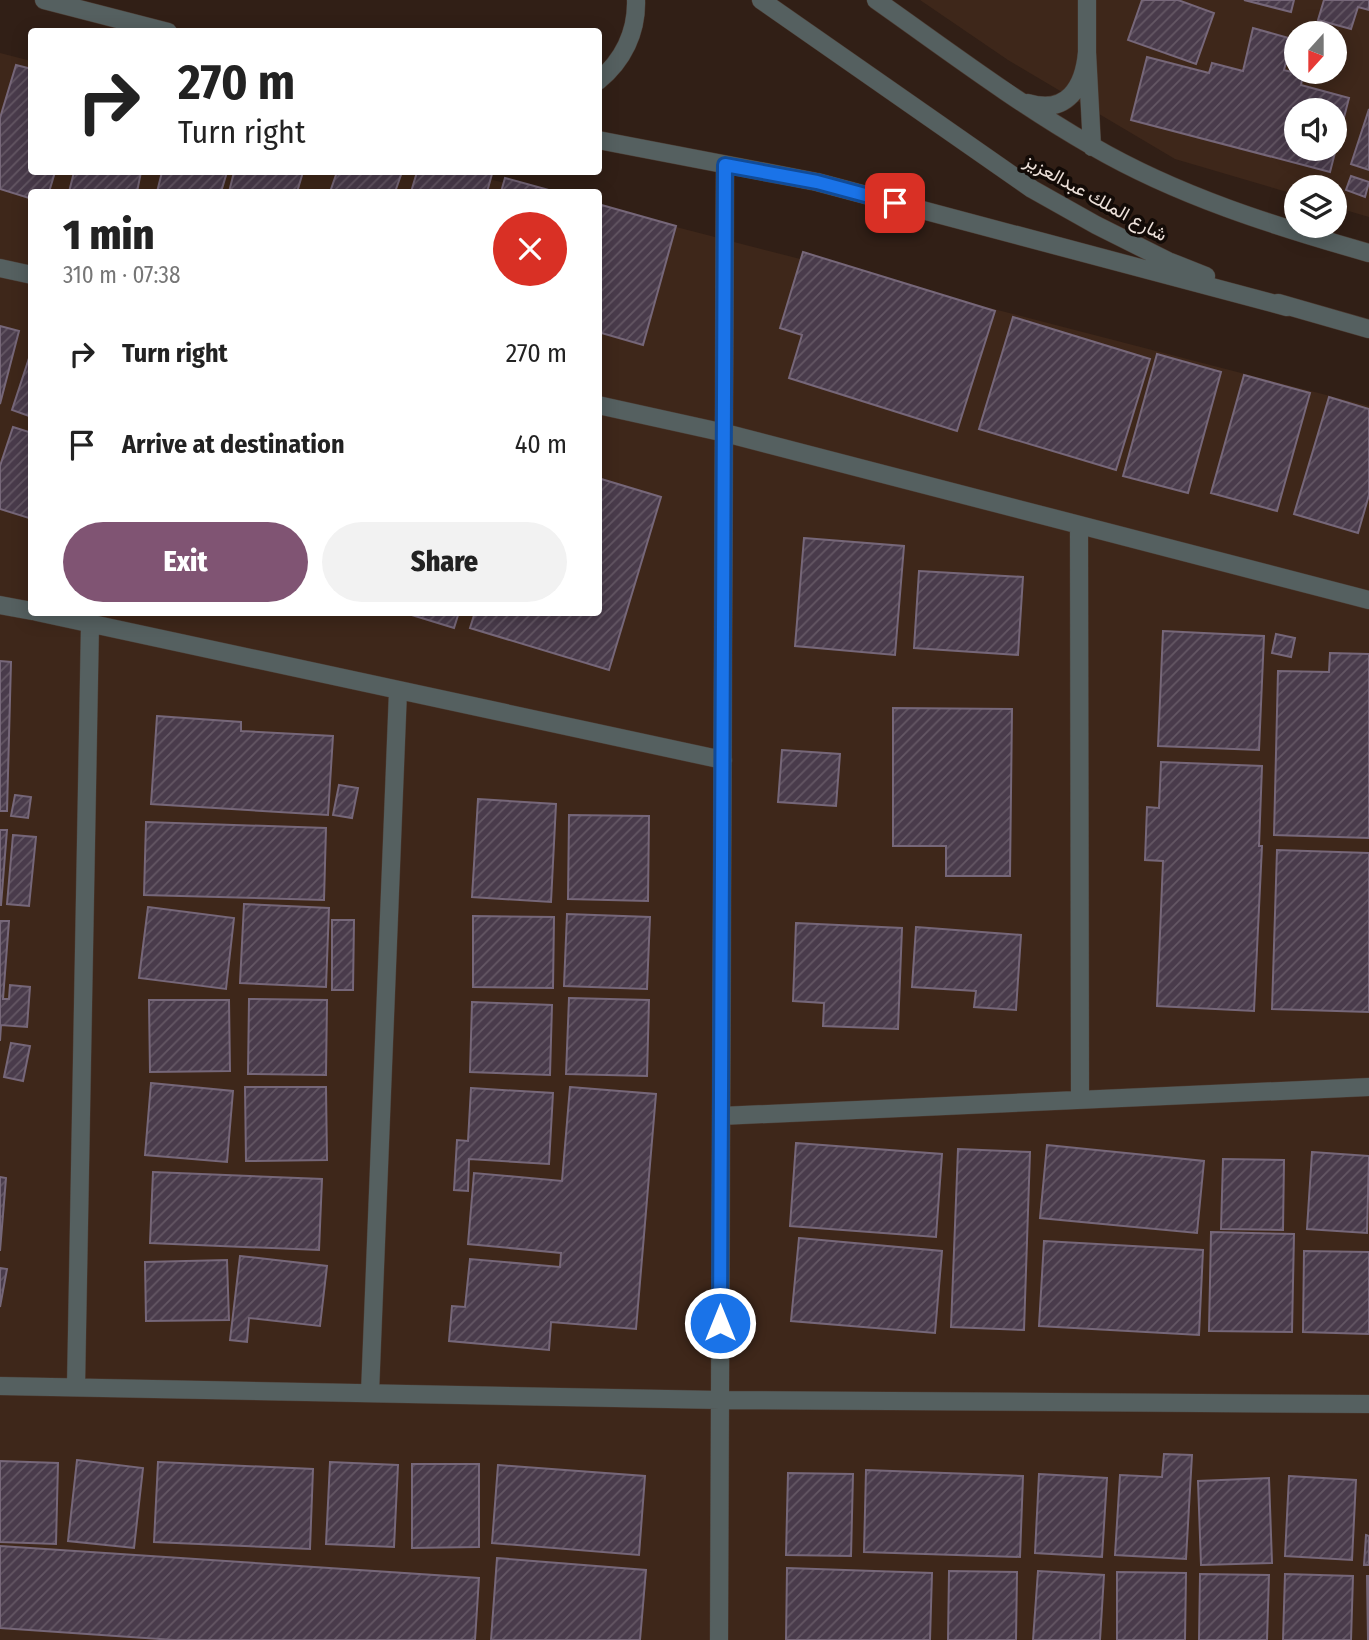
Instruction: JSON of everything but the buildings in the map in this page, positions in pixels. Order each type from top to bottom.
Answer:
[{"type":"street","points":[[44,0],[153,28]]},
{"type":"street","points":[[602,78],[629,41],[635,23],[636,0]]},
{"type":"street","name":"شارع الملك عبدالعزيز","points":[[761,0],[1032,189],[1096,225],[1168,261],[1287,307],[1369,329]]},
{"type":"street","points":[[876,0],[1014,98],[1135,169],[1202,199],[1278,227],[1369,253]]},
{"type":"street","points":[[1087,0],[1092,146]]},
{"type":"street","points":[[1014,98],[1045,107],[1067,100],[1082,79],[1087,52]]},
{"type":"street","points":[[602,142],[817,182],[1287,307]]},
{"type":"street","points":[[719,1640],[725,165]]},
{"type":"street","points":[[0,268],[28,274]]},
{"type":"street","points":[[602,406],[725,433],[1369,600]]},
{"type":"street","points":[[1079,525],[1080,1100]]},
{"type":"street","points":[[0,604],[28,610]]},
{"type":"street","points":[[55,616],[723,760]]},
{"type":"street","points":[[76,1387],[90,624]]},
{"type":"street","points":[[370,1393],[398,691]]},
{"type":"street","points":[[721,1116],[1369,1087]]},
{"type":"street","points":[[0,1385],[720,1400],[1369,1404]]},
{"type":"shaded area","points":[[920,0],[1369,0],[1369,217],[1347,211],[1347,175],[1284,175],[1284,191],[1175,159],[1008,60]]},
{"type":"shaded area","points":[[0,53],[28,60],[28,175],[472,175],[529,189],[28,189],[28,616],[602,616],[602,208],[1369,406],[1369,1640],[0,1640]]},
{"type":"route","points":[[720,1323],[725,165],[817,182],[895,203]]}]
